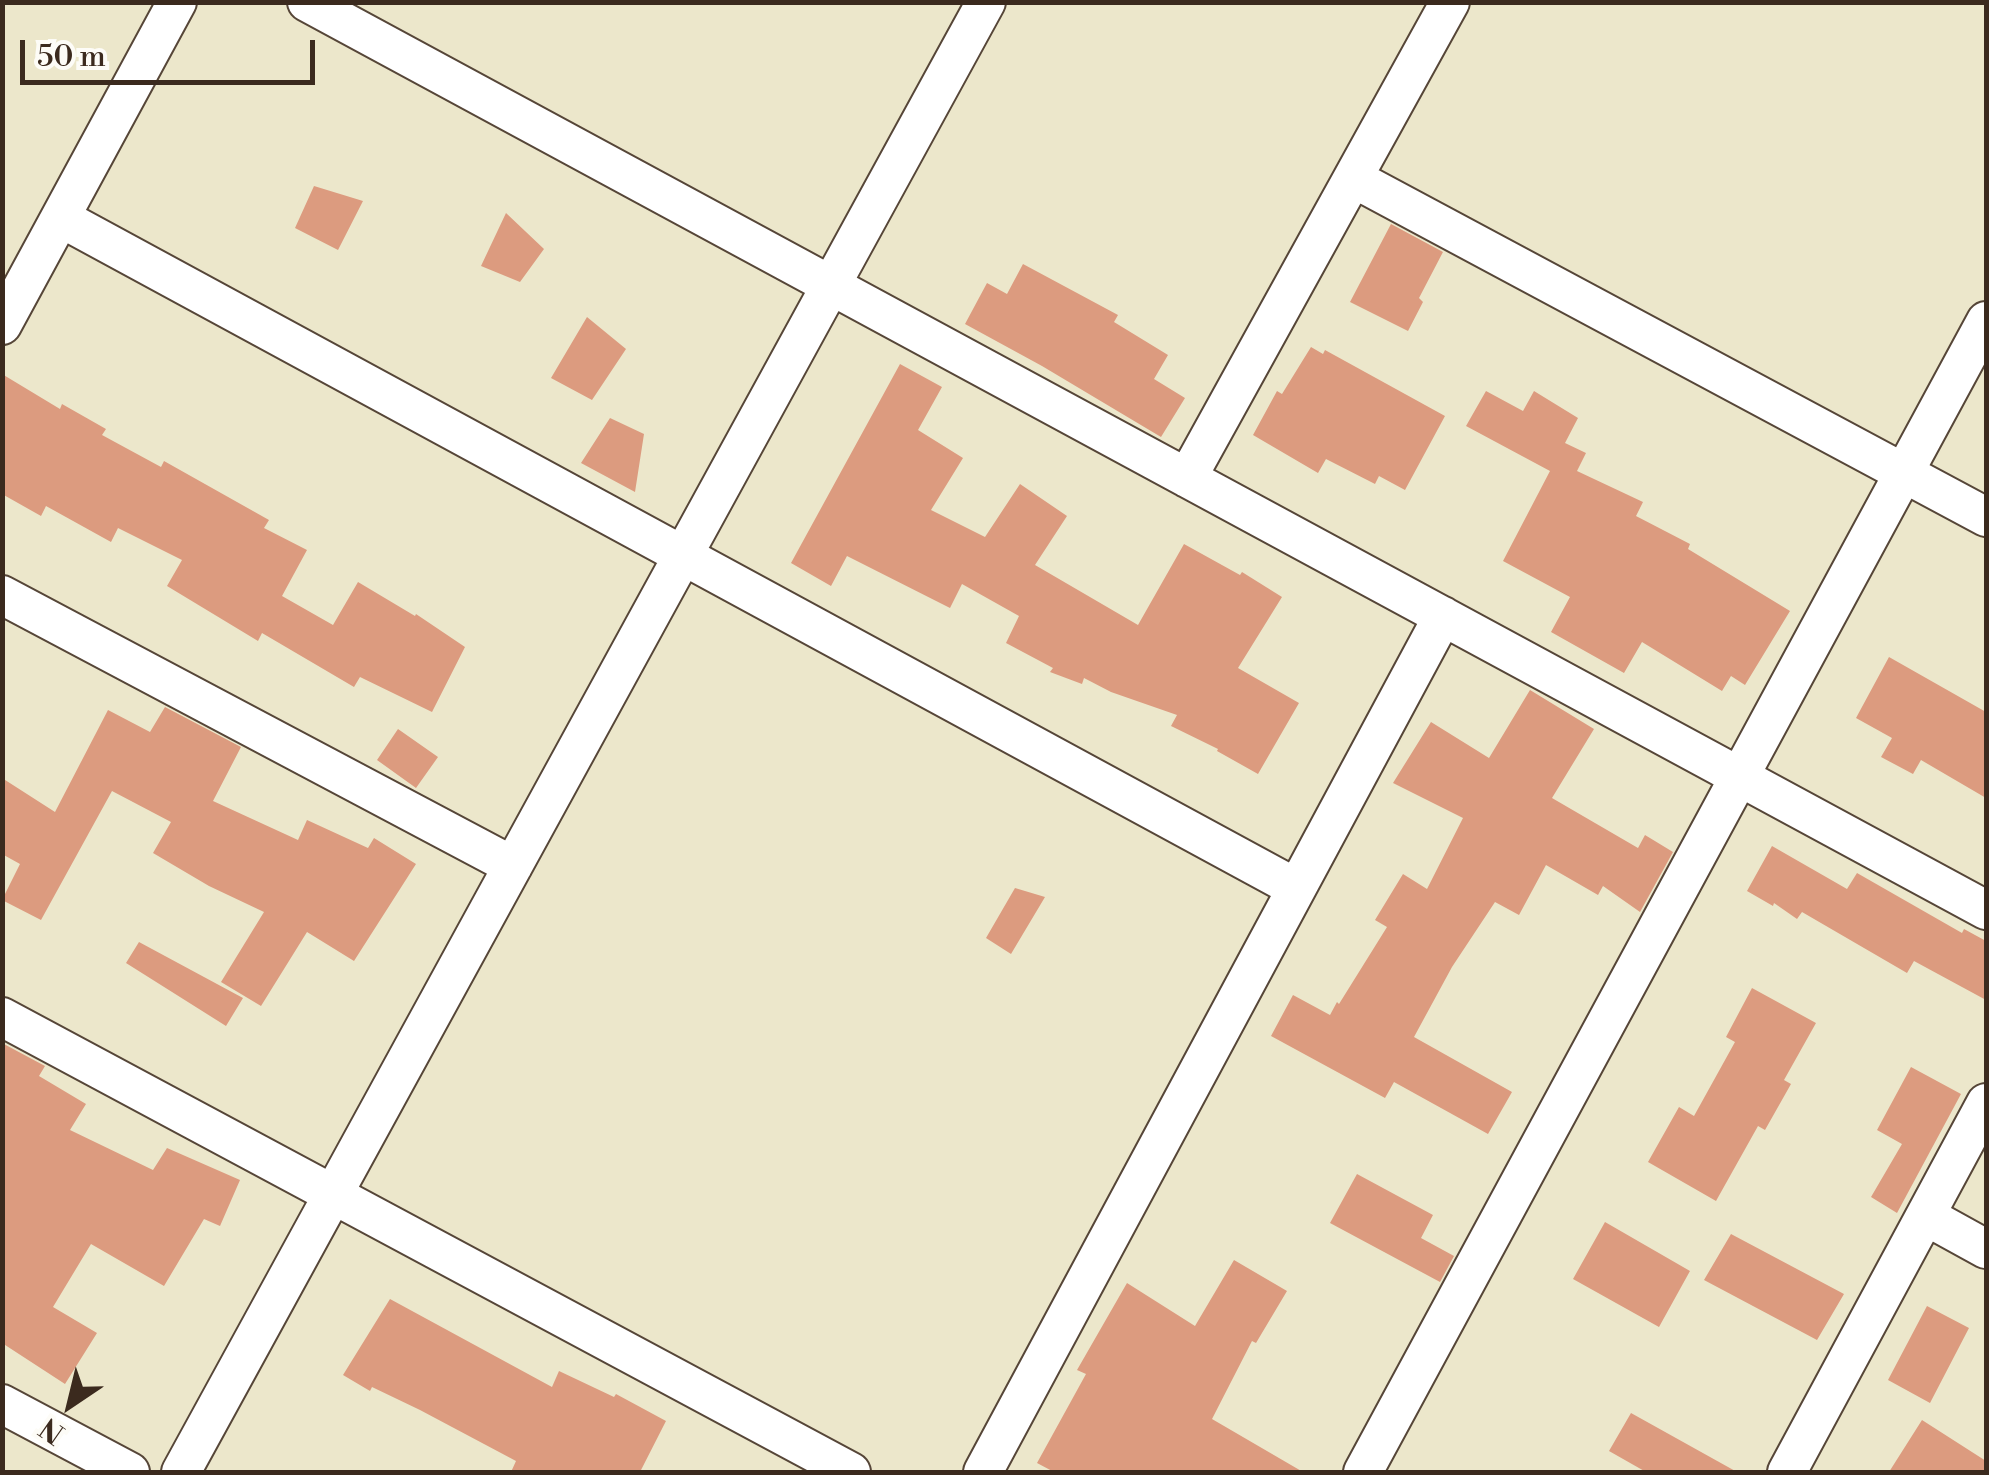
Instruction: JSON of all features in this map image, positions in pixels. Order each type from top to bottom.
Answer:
[{"type":"street","points":[[2,325],[177,2]]},
{"type":"street","points":[[307,2],[1986,910]]},
{"type":"street","points":[[181,1472],[986,2]]},
{"type":"street","points":[[1187,478],[1450,2]]},
{"type":"street","points":[[1353,178],[1986,516]]},
{"type":"street","points":[[61,218],[1296,888]]},
{"type":"street","points":[[1363,1472],[1986,322]]},
{"type":"street","points":[[2,595],[513,866]]},
{"type":"street","points":[[982,1472],[1443,616]]},
{"type":"street","points":[[2,1017],[851,1472]]},
{"type":"street","points":[[1787,1472],[1986,1103]]},
{"type":"street","points":[[1926,1216],[1986,1249]]},
{"type":"street","points":[[2,1404],[130,1472]]},
{"type":"building","points":[[314,186],[363,201],[338,250],[295,228]]},
{"type":"building","points":[[506,213],[544,249],[520,282],[481,266]]},
{"type":"building","points":[[1391,224],[1443,252],[1419,298],[1423,302],[1408,331],[1350,302]]},
{"type":"building","points":[[1023,264],[1118,315],[1114,322],[1168,355],[1154,379],[1185,398],[1161,437],[965,324],[987,283],[1007,294]]},
{"type":"building","points":[[587,317],[626,349],[592,400],[551,378]]},
{"type":"building","points":[[1311,347],[1323,354],[1325,350],[1445,416],[1405,490],[1379,476],[1375,484],[1326,459],[1318,473],[1253,435],[1277,391],[1282,394]]},
{"type":"building","points":[[900,364],[942,387],[918,430],[963,458],[931,510],[985,537],[1020,484],[1067,516],[1035,565],[1138,625],[1184,544],[1282,597],[1238,668],[1299,703],[1258,774],[1171,726],[1177,715],[1111,692],[1084,678],[1082,684],[1050,672],[1053,668],[1006,643],[1019,616],[962,584],[950,608],[847,556],[831,586],[791,563]]},
{"type":"building","points":[[2,374],[60,409],[62,404],[106,429],[102,435],[161,467],[164,461],[269,520],[264,528],[307,550],[282,596],[333,625],[358,582],[465,647],[432,712],[360,677],[354,687],[262,633],[258,641],[167,586],[182,560],[118,528],[111,542],[46,506],[41,516],[2,494]]},
{"type":"building","points":[[1486,391],[1523,411],[1534,391],[1578,418],[1565,443],[1586,453],[1577,471],[1643,502],[1636,516],[1690,544],[1688,549],[1790,611],[1745,685],[1731,676],[1722,691],[1642,642],[1624,673],[1551,632],[1570,597],[1503,561],[1550,471],[1466,426]]},
{"type":"building","points":[[610,418],[644,434],[635,492],[581,463]]},
{"type":"building","points":[[1889,657],[1986,712],[1986,798],[1921,760],[1913,774],[1881,757],[1892,738],[1856,718]]},
{"type":"building","points":[[1530,690],[1594,729],[1552,798],[1638,848],[1645,835],[1673,852],[1640,912],[1603,886],[1598,895],[1546,865],[1519,915],[1495,902],[1452,967],[1414,1037],[1512,1092],[1488,1134],[1394,1082],[1385,1098],[1271,1036],[1293,995],[1330,1015],[1339,1004],[1387,927],[1375,920],[1403,874],[1427,889],[1463,818],[1393,783],[1431,722],[1489,758]]},
{"type":"building","points":[[165,707],[241,747],[213,801],[298,840],[307,820],[368,848],[374,838],[416,864],[354,961],[307,932],[261,1006],[221,982],[264,912],[153,853],[171,822],[112,791],[41,920],[2,900],[20,864],[2,854],[2,778],[55,812],[108,710],[150,732]]},
{"type":"building","points":[[398,729],[438,757],[416,788],[377,760]]},
{"type":"building","points":[[1772,846],[1847,889],[1857,873],[1962,933],[1964,929],[1986,941],[1986,1000],[1914,961],[1907,973],[1802,912],[1797,919],[1747,891]]},
{"type":"building","points":[[1015,888],[1045,897],[1011,954],[986,938]]},
{"type":"building","points":[[139,942],[243,998],[226,1026],[126,963]]},
{"type":"building","points":[[1752,988],[1816,1023],[1784,1080],[1791,1084],[1765,1130],[1758,1126],[1716,1201],[1648,1162],[1679,1107],[1694,1116],[1735,1042],[1726,1037]]},
{"type":"building","points":[[2,1043],[45,1066],[39,1076],[86,1104],[70,1130],[153,1170],[167,1148],[240,1180],[220,1226],[204,1219],[164,1286],[91,1244],[53,1307],[97,1333],[65,1384],[2,1343]]},
{"type":"building","points":[[1911,1067],[1961,1094],[1897,1213],[1871,1197],[1902,1144],[1877,1130]]},
{"type":"building","points":[[1357,1174],[1433,1215],[1421,1238],[1454,1256],[1440,1282],[1330,1223]]},
{"type":"building","points":[[1605,1222],[1690,1271],[1659,1327],[1573,1279]]},
{"type":"building","points":[[1731,1234],[1844,1294],[1817,1340],[1704,1280]]},
{"type":"building","points":[[1234,1260],[1287,1291],[1256,1343],[1252,1341],[1212,1419],[1303,1472],[1054,1472],[1037,1463],[1086,1374],[1077,1370],[1127,1283],[1195,1326]]},
{"type":"building","points":[[390,1299],[552,1387],[559,1371],[614,1397],[616,1394],[666,1421],[640,1472],[511,1472],[516,1461],[343,1375]]},
{"type":"building","points":[[1927,1306],[1969,1328],[1930,1403],[1888,1380]]},
{"type":"building","points":[[1631,1413],[1737,1472],[1646,1472],[1609,1451]]},
{"type":"building","points":[[1922,1420],[1986,1461],[1986,1472],[1889,1472]]}]
